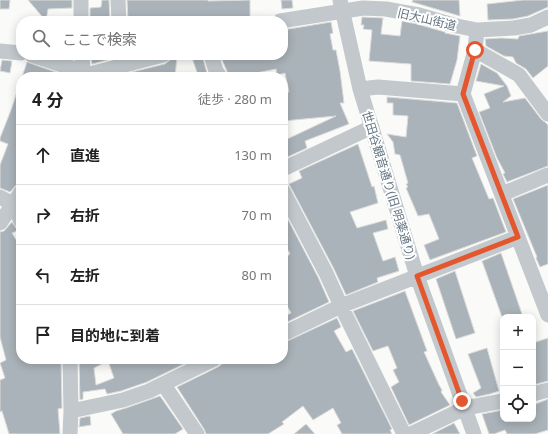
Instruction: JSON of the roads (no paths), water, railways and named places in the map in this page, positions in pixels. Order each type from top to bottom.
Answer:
[{"type":"street","points":[[81,0],[81,16]]},
{"type":"street","points":[[118,0],[119,16]]},
{"type":"street","name":"旧大山街道","points":[[288,19],[341,5],[386,9],[419,15],[477,30],[514,28],[530,25],[548,17]]},
{"type":"street","name":"世田谷観音通り(旧 明薬通り)","points":[[341,5],[360,89],[417,276],[474,434]]},
{"type":"street","points":[[477,30],[475,50],[463,94],[548,315]]},
{"type":"street","points":[[475,50],[519,75],[548,114]]},
{"type":"street","points":[[0,51],[16,53]]},
{"type":"street","points":[[46,60],[81,72]]},
{"type":"street","points":[[83,60],[86,72]]},
{"type":"street","points":[[97,72],[127,66],[147,60]]},
{"type":"street","points":[[213,60],[217,72]]},
{"type":"street","points":[[360,89],[378,87],[463,94]]},
{"type":"street","points":[[288,167],[372,127]]},
{"type":"street","points":[[502,194],[548,175]]},
{"type":"street","points":[[0,197],[16,198]]},
{"type":"street","points":[[0,223],[16,199]]},
{"type":"street","points":[[288,201],[326,273],[404,434]]},
{"type":"street","points":[[288,332],[341,306],[518,237]]},
{"type":"street","points":[[70,364],[70,434]]},
{"type":"street","points":[[71,411],[123,400],[164,385],[204,364]]},
{"type":"street","points":[[164,385],[197,434]]},
{"type":"street","points":[[536,393],[548,390]]},
{"type":"street","points":[[411,434],[465,408],[500,402]]}]
